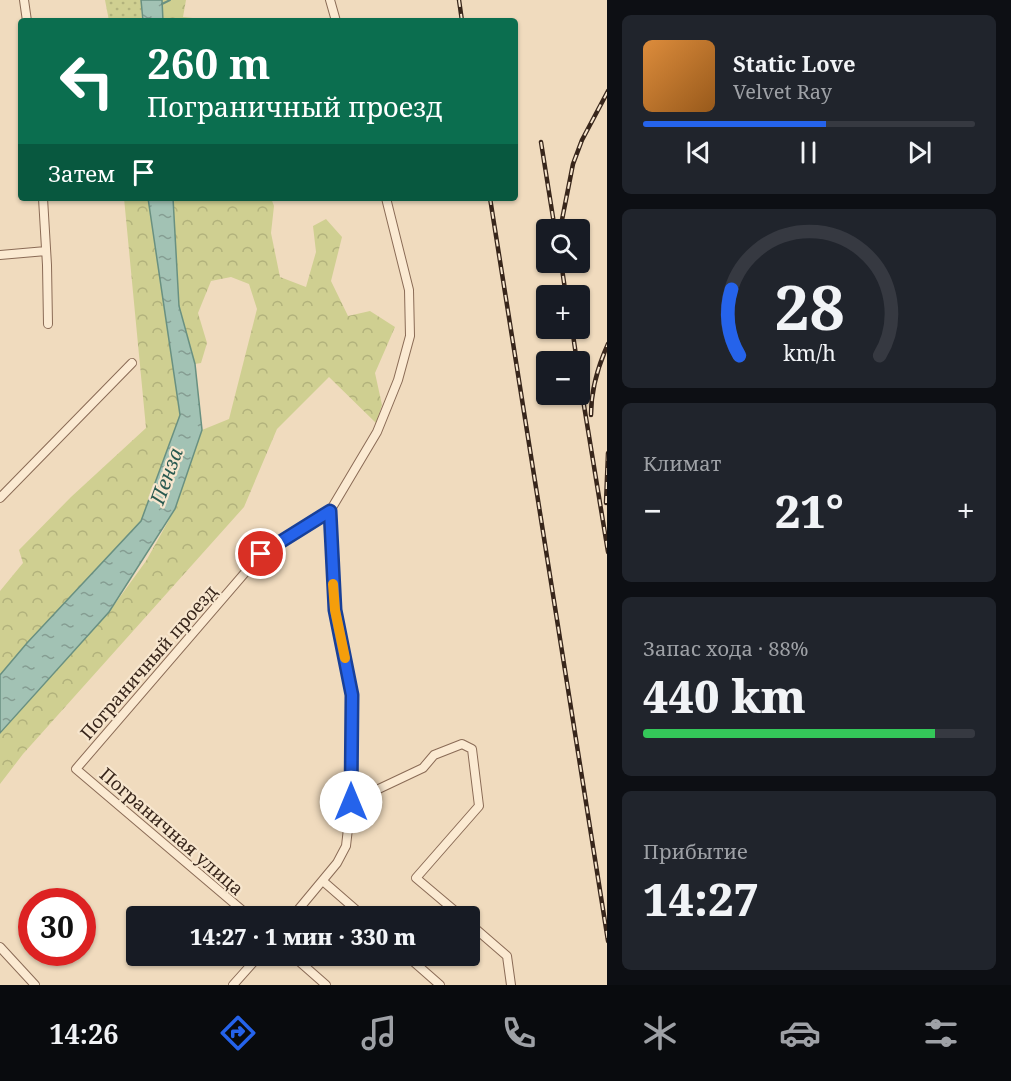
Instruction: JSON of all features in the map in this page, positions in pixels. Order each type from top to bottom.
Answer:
[{"type":"street","points":[[24,0],[27,18]]},
{"type":"street","points":[[330,0],[335,18]]},
{"type":"street","points":[[43,201],[48,324]]},
{"type":"street","points":[[302,906],[324,882],[346,846],[351,802],[352,695],[335,610],[330,511],[377,432],[398,380],[410,336],[409,290],[387,201]]},
{"type":"street","points":[[0,255],[46,251]]},
{"type":"street","points":[[0,498],[132,363]]},
{"type":"street","name":"Пограничный проезд","points":[[76,769],[261,554],[330,511]]},
{"type":"street","points":[[351,802],[423,768],[434,754],[462,744],[472,749],[478,806],[416,878],[449,906]]},
{"type":"street","name":"Пограничная улица","points":[[76,769],[237,906]]},
{"type":"street","points":[[324,882],[352,906]]},
{"type":"street","points":[[480,933],[507,956],[511,985]]},
{"type":"street","points":[[0,947],[35,985]]},
{"type":"street","points":[[233,985],[250,966]]},
{"type":"street","points":[[304,966],[326,985]]},
{"type":"street","points":[[418,966],[440,985]]},
{"type":"green space","points":[[105,0],[141,0],[142,18],[108,18]]},
{"type":"green space","points":[[162,0],[186,0],[183,17],[193,18],[163,18]]},
{"type":"green space","points":[[124,201],[148,201],[180,415],[141,521],[0,675],[0,591],[23,563],[19,550],[71,497],[146,428]]},
{"type":"green space","points":[[173,201],[272,201],[274,206],[271,233],[280,277],[306,287],[316,252],[313,226],[326,219],[342,237],[331,281],[348,316],[370,311],[395,327],[375,373],[382,405],[376,423],[329,377],[277,429],[244,507],[23,754],[0,784],[0,733],[109,612],[146,561],[175,509],[202,430],[229,419],[257,309],[249,284],[231,277],[211,281],[198,313],[207,343],[201,363],[195,364],[179,306]]},
{"type":"water","points":[[141,0],[162,0],[163,18],[143,18]]},
{"type":"water","name":"Пенза","points":[[148,201],[173,201],[179,306],[195,364],[202,430],[175,509],[109,612],[0,733],[0,675],[141,521],[180,415]]},
{"type":"waterway","points":[[162,4],[170,0]]},
{"type":"railway","points":[[459,0],[462,18]]},
{"type":"railway","points":[[562,219],[573,164],[582,140],[607,93]]},
{"type":"railway","points":[[541,142],[553,219]]},
{"type":"railway","points":[[490,201],[607,935]]},
{"type":"railway","points":[[563,273],[564,285]]},
{"type":"railway","points":[[574,339],[575,351]]},
{"type":"railway","points":[[591,415],[596,379],[607,346]]},
{"type":"railway","points":[[584,405],[607,546]]},
{"type":"railway","points":[[606,503],[607,478]]},
{"type":"slow traffic","points":[[333,584],[335,610],[345,658]]},
{"type":"route","points":[[261,554],[330,511],[335,610],[352,695],[351,802]]}]
